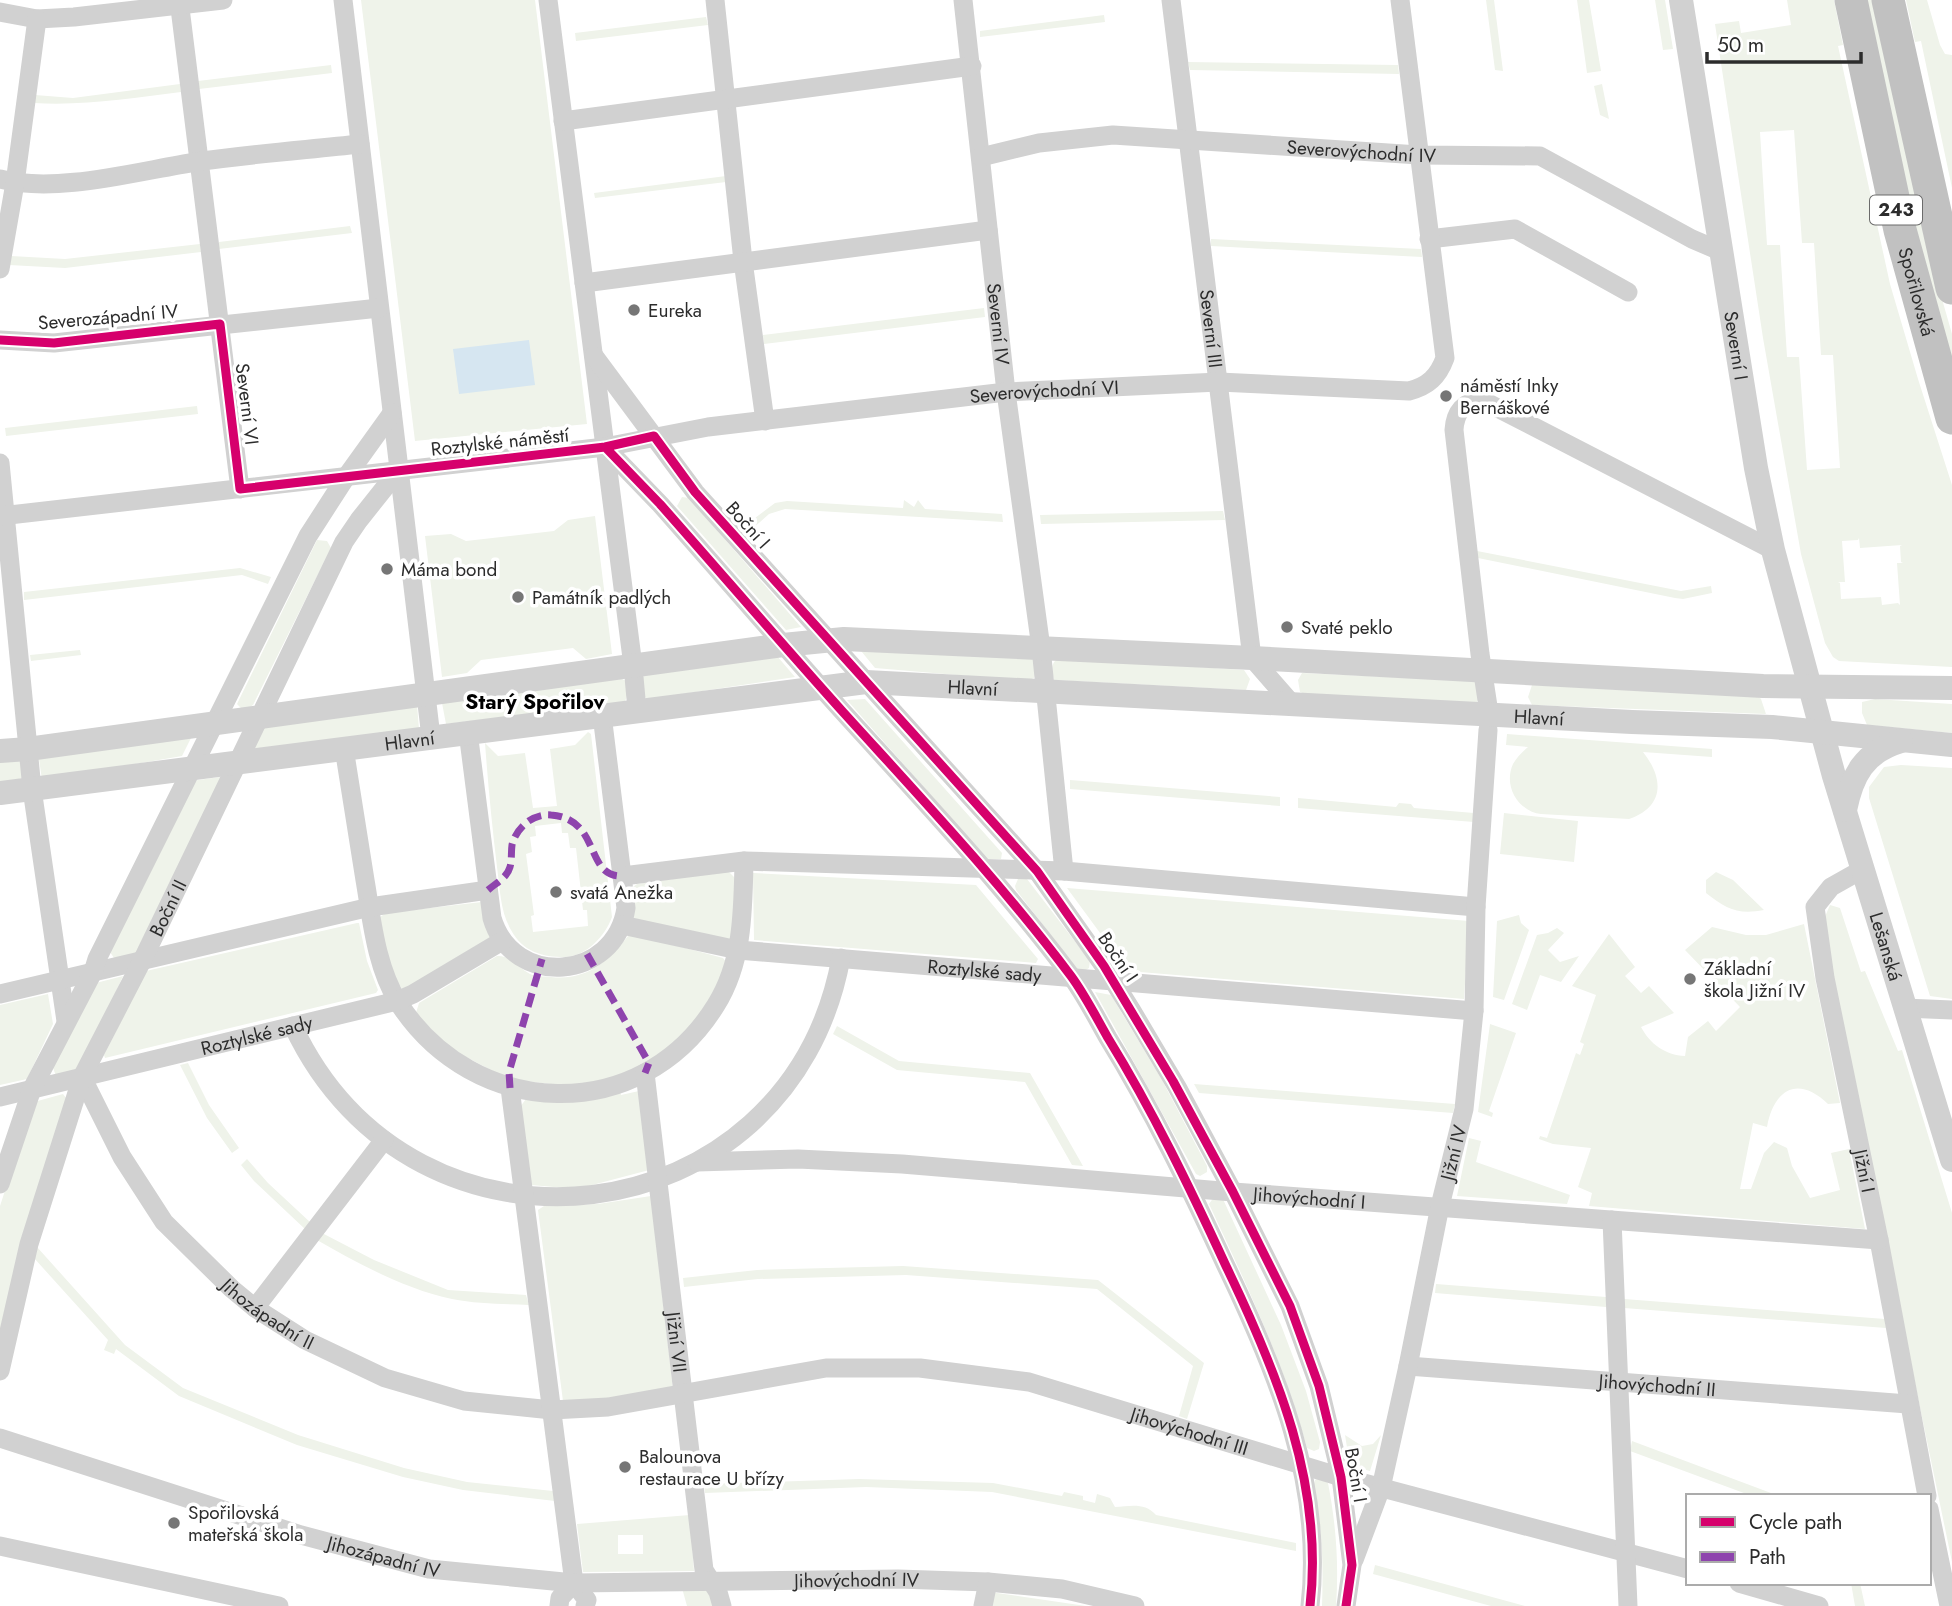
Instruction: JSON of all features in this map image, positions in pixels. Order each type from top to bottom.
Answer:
[{"type":"highway","name":"Spořilovská","points":[[1851,0],[1905,251],[1952,418]]},
{"type":"highway","name":"Spořilovská","points":[[1888,0],[1952,288]]},
{"type":"street","points":[[0,12],[37,19],[223,0]]},
{"type":"street","points":[[343,0],[431,737]]},
{"type":"street","points":[[548,0],[634,666],[637,710]]},
{"type":"street","points":[[715,0],[743,261],[765,421]]},
{"type":"street","name":"Severní IV","points":[[963,0],[1006,391],[1041,648],[1065,871]]},
{"type":"street","name":"Severní III","points":[[1171,0],[1252,658]]},
{"type":"street","points":[[1400,0],[1429,239],[1515,229],[1628,292]]},
{"type":"street","name":"Severní I","points":[[1681,0],[1756,468],[1773,550],[1823,733]]},
{"type":"street","name":"Severní VI","points":[[179,3],[240,489]]},
{"type":"street","points":[[0,269],[8,181],[37,19]]},
{"type":"street","points":[[563,121],[972,66]]},
{"type":"street","name":"Severovýchodní IV","points":[[981,158],[1039,143],[1113,135],[1419,155],[1540,156],[1665,225],[1720,251]]},
{"type":"street","points":[[8,181],[76,182],[199,162],[360,145]]},
{"type":"street","points":[[584,282],[988,230]]},
{"type":"street","name":"Severovýchodní VI","points":[[654,436],[1006,391],[1219,382],[1409,391],[1422,388],[1440,371],[1445,358],[1429,239]]},
{"type":"street","name":"Severozápadní IV","points":[[0,340],[54,343],[379,308]]},
{"type":"street","points":[[594,356],[654,436]]},
{"type":"street","name":"Jižní IV","points":[[1352,1564],[1381,1488],[1408,1366],[1440,1206],[1464,1109],[1474,1011],[1476,906],[1489,722],[1454,420],[1466,404],[1482,400],[1773,550]]},
{"type":"street","name":"Boční II","points":[[0,1184],[32,1089],[93,972],[191,768],[308,536],[392,413]]},
{"type":"street","name":"Roztylské náměstí","points":[[3,516],[605,447],[654,436]]},
{"type":"street","name":"Boční I","points":[[654,436],[695,492],[1037,871],[1114,982],[1177,1087],[1290,1306],[1319,1386],[1341,1478],[1352,1564],[1346,1606]]},
{"type":"street","points":[[605,447],[660,504],[986,870],[1072,978],[1133,1078],[1190,1188],[1251,1318],[1283,1398],[1303,1466],[1310,1518],[1310,1606]]},
{"type":"street","points":[[0,463],[3,516],[32,789],[66,1021]]},
{"type":"street","name":"Boční II","points":[[0,1371],[29,1244],[82,1077],[142,961],[344,542],[398,471]]},
{"type":"street","points":[[0,751],[828,639],[1252,658],[1763,686],[1952,688]]},
{"type":"street","points":[[1252,658],[1293,705]]},
{"type":"street","name":"Hlavní","points":[[0,793],[866,682],[1293,705],[1489,722],[1772,727],[1952,745]]},
{"type":"street","points":[[468,732],[492,918],[502,941],[527,961],[555,968],[571,967],[604,951],[622,925],[626,908],[602,715]]},
{"type":"street","name":"Lešanská","points":[[1823,733],[1952,1160]]},
{"type":"street","points":[[1845,811],[1850,786],[1863,764],[1888,745],[1900,741]]},
{"type":"street","points":[[344,748],[379,955],[397,1001],[421,1033],[453,1062],[478,1076],[510,1088],[540,1094],[573,1094],[601,1090],[645,1073],[683,1047],[701,1027],[723,992],[738,950],[744,905],[744,861]]},
{"type":"street","points":[[623,876],[744,861],[1065,871],[1476,906]]},
{"type":"street","name":"Jižní I","points":[[1863,869],[1831,887],[1815,907],[1825,978],[1879,1240],[1927,1494]]},
{"type":"street","points":[[0,994],[370,907],[488,890]]},
{"type":"street","name":"Roztylské sady","points":[[622,925],[738,950],[1474,1011]]},
{"type":"street","name":"Roztylské sady","points":[[0,1097],[397,1001],[502,941]]},
{"type":"street","points":[[293,1026],[316,1068],[350,1111],[384,1140],[434,1171],[467,1184],[524,1196],[579,1197],[621,1191],[658,1180],[697,1162],[736,1136],[761,1114],[793,1075],[822,1022],[833,993],[841,958]]},
{"type":"street","points":[[1905,1008],[1952,1010]]},
{"type":"street","name":"Jižní VII","points":[[645,1073],[704,1570],[718,1592],[722,1606]]},
{"type":"street","name":"Jihozápadní II","points":[[82,1077],[122,1157],[164,1222],[232,1289],[305,1340],[385,1378],[464,1401],[552,1410],[608,1407],[683,1395]]},
{"type":"street","points":[[510,1088],[574,1583],[587,1600],[585,1606]]},
{"type":"street","points":[[256,1308],[384,1140]]},
{"type":"street","name":"Jihovýchodní I","points":[[697,1162],[798,1159],[902,1164],[1233,1192],[1879,1240]]},
{"type":"street","points":[[1612,1220],[1628,1606]]},
{"type":"street","name":"Jihovýchodní II","points":[[1408,1366],[1908,1404]]},
{"type":"street","name":"Jihovýchodní III","points":[[683,1395],[827,1368],[920,1368],[1029,1382],[1341,1478],[1686,1568]]},
{"type":"street","name":"Jihozápadní IV","points":[[0,1438],[302,1535],[429,1569],[574,1583]]},
{"type":"street","points":[[1931,1519],[1949,1606]]},
{"type":"street","points":[[0,1546],[279,1606]]},
{"type":"street","name":"Jihovýchodní IV","points":[[574,1583],[898,1579],[988,1582],[1062,1589],[1135,1606]]},
{"type":"street","points":[[983,1606],[988,1582]]},
{"type":"street","points":[[559,1606],[560,1598],[574,1583]]},
{"type":"street","points":[[1743,1585],[1761,1597],[1819,1606]]},
{"type":"shaded area","points":[[361,0],[535,0],[587,424],[415,441]]},
{"type":"shaded area","points":[[1486,0],[1494,0],[1503,71],[1495,70]]},
{"type":"shaded area","points":[[1577,0],[1589,0],[1601,71],[1587,73]]},
{"type":"shaded area","points":[[1655,0],[1665,0],[1673,49],[1663,50]]},
{"type":"shaded area","points":[[1787,0],[1834,0],[1843,45],[1838,46],[1890,284],[1952,485],[1952,667],[1839,661],[1833,657],[1825,643],[1801,554],[1763,338],[1715,24],[1739,21],[1741,33],[1791,25]],"holes":[[[1794,130],[1802,243],[1814,243],[1821,355],[1833,355],[1840,468],[1807,470],[1799,357],[1787,357],[1780,245],[1767,245],[1760,132]],[[1859,538],[1860,548],[1902,545],[1903,563],[1897,563],[1900,605],[1882,605],[1881,597],[1841,599],[1838,582],[1845,582],[1842,541]]]},
{"type":"shaded area","points":[[1864,0],[1875,0],[1952,334],[1952,369],[1932,302]]},
{"type":"shaded area","points":[[1906,0],[1927,0],[1940,45],[1945,54],[1952,55],[1952,188],[1921,41],[1915,42]]},
{"type":"shaded area","points":[[1104,15],[1105,22],[980,37],[980,31]]},
{"type":"shaded area","points":[[706,17],[708,25],[576,41],[575,33]]},
{"type":"shaded area","points":[[1188,62],[1398,65],[1399,74],[1190,70]]},
{"type":"shaded area","points":[[331,65],[332,73],[199,89],[198,81]]},
{"type":"shaded area","points":[[180,84],[181,92],[90,102],[34,103],[35,95],[73,98]]},
{"type":"shaded area","points":[[1602,84],[1609,119],[1600,115],[1594,86]]},
{"type":"shaded area","points":[[726,176],[726,182],[595,198],[594,193]]},
{"type":"shaded area","points":[[350,226],[352,233],[219,249],[219,242]]},
{"type":"shaded area","points":[[1211,239],[1421,249],[1422,257],[1211,246]]},
{"type":"shaded area","points":[[200,244],[201,252],[65,268],[9,265],[11,256],[65,259]]},
{"type":"shaded area","points":[[984,308],[985,317],[764,344],[763,335]]},
{"type":"shaded area","points":[[529,340],[535,385],[459,394],[453,349]]},
{"type":"shaded area","points":[[197,406],[198,414],[6,436],[5,428]]},
{"type":"shaded area","points":[[682,497],[689,498],[801,627],[786,630],[677,506]]},
{"type":"shaded area","points":[[904,500],[914,507],[918,500],[925,509],[1002,514],[1003,522],[785,509],[769,514],[752,529],[747,524],[775,503],[787,501],[903,508]]},
{"type":"shaded area","points":[[1223,511],[1225,520],[1041,524],[1040,515]]},
{"type":"shaded area","points":[[595,516],[612,654],[586,659],[573,648],[481,660],[467,673],[442,677],[425,536],[451,534],[466,541],[554,531],[568,520]]},
{"type":"shaded area","points":[[317,540],[327,541],[331,548],[253,705],[244,711],[237,704]]},
{"type":"shaded area","points":[[1477,551],[1681,591],[1711,586],[1712,593],[1675,598],[1478,558]]},
{"type":"shaded area","points":[[240,568],[271,577],[268,584],[242,575],[24,600],[24,592]]},
{"type":"shaded area","points":[[857,646],[1031,657],[1036,672],[1034,678],[1026,681],[875,668]]},
{"type":"shaded area","points":[[80,650],[81,655],[31,661],[30,655]]},
{"type":"shaded area","points":[[777,656],[795,677],[649,699],[644,697],[641,679],[646,674]]},
{"type":"shaded area","points":[[1059,658],[1244,670],[1250,679],[1246,690],[1054,680],[1053,665]]},
{"type":"shaded area","points":[[1302,673],[1476,681],[1481,694],[1477,702],[1470,704],[1307,695],[1300,692],[1298,680]]},
{"type":"shaded area","points":[[620,678],[626,681],[625,702],[446,724],[442,703]]},
{"type":"shaded area","points":[[1532,685],[1759,697],[1766,714],[1532,705],[1528,697]]},
{"type":"shaded area","points":[[865,699],[1002,853],[1001,859],[987,859],[847,700]]},
{"type":"shaded area","points":[[1875,699],[1952,704],[1952,733],[1867,725],[1862,713],[1862,702]]},
{"type":"shaded area","points":[[417,705],[419,729],[252,749],[263,727]]},
{"type":"shaded area","points":[[588,732],[591,734],[612,917],[600,938],[588,949],[573,956],[557,957],[534,952],[521,944],[505,915],[495,852],[485,743],[498,756],[525,753],[533,808],[557,806],[550,749],[575,745]],"holes":[[[561,823],[562,833],[568,833],[570,848],[576,848],[583,910],[587,910],[588,926],[533,932],[531,916],[534,915],[526,854],[532,852],[530,837],[536,836],[535,826]]]},
{"type":"shaded area","points":[[193,734],[182,756],[42,780],[39,759]]},
{"type":"shaded area","points":[[1507,734],[1712,749],[1712,757],[1643,752],[1654,771],[1657,790],[1650,807],[1629,819],[1541,814],[1519,803],[1511,789],[1510,772],[1513,764],[1528,747],[1506,745]]},
{"type":"shaded area","points":[[19,758],[25,777],[0,785],[0,760]]},
{"type":"shaded area","points":[[1901,765],[1952,768],[1952,999],[1930,996],[1869,798],[1869,787],[1884,767]]},
{"type":"shaded area","points":[[220,777],[221,782],[141,953],[114,958],[110,952],[191,781]]},
{"type":"shaded area","points":[[1070,780],[1280,797],[1280,806],[1070,789]]},
{"type":"shaded area","points":[[1298,798],[1396,807],[1399,803],[1411,804],[1414,808],[1474,813],[1474,822],[1298,808]]},
{"type":"shaded area","points":[[1504,813],[1578,821],[1574,862],[1500,854]]},
{"type":"shaded area","points":[[728,871],[736,879],[735,940],[636,921],[633,916],[633,887],[637,884]]},
{"type":"shaded area","points":[[1716,872],[1733,880],[1764,910],[1739,911],[1706,893],[1706,880]]},
{"type":"shaded area","points":[[753,873],[976,885],[1038,959],[1036,963],[754,940]]},
{"type":"shaded area","points":[[1018,879],[1027,879],[1090,961],[1089,968],[1078,970],[1016,890]]},
{"type":"shaded area","points":[[1067,888],[1469,921],[1464,999],[1128,971]]},
{"type":"shaded area","points":[[482,902],[491,937],[403,990],[390,964],[380,917],[386,913]]},
{"type":"shaded area","points":[[1830,905],[1840,908],[1861,972],[1865,971],[1898,1051],[1902,1050],[1952,1213],[1952,1562],[1832,982],[1824,919]]},
{"type":"shaded area","points":[[1519,915],[1521,923],[1529,930],[1504,1000],[1493,997],[1497,921]]},
{"type":"shaded area","points":[[359,923],[367,961],[378,990],[376,993],[105,1058],[104,1055],[146,971]]},
{"type":"shaded area","points":[[1804,924],[1840,1103],[1828,1104],[1807,1090],[1789,1090],[1781,1095],[1770,1114],[1767,1127],[1753,1123],[1740,1189],[1751,1189],[1764,1153],[1774,1142],[1787,1148],[1792,1166],[1810,1198],[1840,1190],[1831,1153],[1849,1149],[1865,1229],[1589,1206],[1592,1193],[1578,1187],[1591,1148],[1553,1144],[1539,1139],[1540,1136],[1547,1138],[1576,1053],[1580,1055],[1584,1044],[1580,1042],[1596,995],[1572,986],[1609,934],[1635,967],[1625,976],[1641,993],[1649,986],[1674,1013],[1641,1027],[1654,1043],[1665,1051],[1685,1056],[1688,1037],[1708,1021],[1716,1031],[1740,1007],[1685,950],[1712,927],[1746,935],[1766,935]]},
{"type":"shaded area","points":[[1557,928],[1564,933],[1548,950],[1560,962],[1579,956],[1561,982],[1540,975],[1527,1010],[1512,1004],[1537,935]]},
{"type":"shaded area","points":[[633,934],[723,958],[727,963],[715,992],[685,1034],[649,1063],[606,1080],[568,1086],[508,1079],[449,1048],[416,1013],[419,1003],[497,956],[510,960],[535,976],[575,976],[595,968]]},
{"type":"shaded area","points":[[123,976],[81,1069],[56,1076],[52,1065],[92,984]]},
{"type":"shaded area","points":[[1095,992],[1111,995],[1162,1080],[1207,1166],[1207,1172],[1200,1176],[1196,1174]]},
{"type":"shaded area","points":[[48,994],[53,1024],[27,1079],[0,1085],[0,1005]]},
{"type":"shaded area","points":[[1490,1024],[1516,1033],[1489,1111],[1493,1113],[1492,1117],[1478,1112]]},
{"type":"shaded area","points":[[837,1026],[899,1061],[1030,1073],[1083,1166],[1072,1165],[1025,1082],[897,1070],[833,1034]]},
{"type":"shaded area","points":[[188,1063],[209,1105],[239,1148],[232,1153],[207,1118],[180,1065]]},
{"type":"shaded area","points":[[1194,1084],[1455,1104],[1453,1113],[1199,1093]]},
{"type":"shaded area","points":[[620,1091],[621,1095],[639,1091],[653,1169],[577,1189],[531,1185],[520,1107],[526,1099]]},
{"type":"shaded area","points":[[63,1094],[67,1099],[0,1337],[0,1206],[34,1102]]},
{"type":"shaded area","points":[[1469,1138],[1481,1141],[1476,1162],[1570,1195],[1567,1204],[1457,1196]]},
{"type":"shaded area","points":[[247,1159],[268,1183],[311,1223],[306,1230],[254,1181],[241,1165]]},
{"type":"shaded area","points":[[651,1196],[673,1390],[601,1400],[563,1401],[538,1210],[544,1206],[598,1204]]},
{"type":"shaded area","points":[[1214,1197],[1222,1197],[1281,1325],[1306,1391],[1320,1442],[1319,1449],[1314,1451],[1307,1448],[1275,1354],[1209,1204]]},
{"type":"shaded area","points":[[322,1233],[374,1260],[448,1290],[526,1295],[529,1305],[461,1301],[435,1295],[365,1266],[317,1240]]},
{"type":"shaded area","points":[[37,1247],[125,1345],[183,1388],[298,1435],[404,1468],[467,1482],[553,1491],[555,1501],[463,1490],[403,1477],[297,1445],[179,1396],[116,1349],[114,1354],[104,1350],[108,1340],[34,1258]]},
{"type":"shaded area","points":[[903,1266],[1098,1280],[1204,1363],[1187,1419],[1179,1416],[1193,1366],[1097,1289],[906,1275],[758,1279],[684,1287],[683,1278],[757,1270]]},
{"type":"shaded area","points":[[1436,1284],[1606,1297],[1606,1307],[1435,1293]]},
{"type":"shaded area","points":[[1624,1299],[1885,1319],[1886,1328],[1624,1308]]},
{"type":"shaded area","points":[[1345,1435],[1362,1446],[1373,1444],[1381,1435],[1370,1471],[1350,1466]]},
{"type":"shaded area","points":[[1632,1441],[1774,1494],[1747,1494],[1630,1451]]},
{"type":"shaded area","points":[[1319,1478],[1328,1483],[1333,1514],[1337,1559],[1336,1606],[1322,1606],[1321,1540],[1314,1489],[1315,1480]]},
{"type":"shaded area","points":[[859,1479],[993,1483],[1062,1496],[1064,1492],[1083,1496],[1083,1500],[1095,1503],[1097,1494],[1110,1498],[1115,1507],[1142,1506],[1156,1515],[1296,1543],[1296,1551],[992,1492],[866,1487],[705,1493],[704,1484]]},
{"type":"shaded area","points":[[690,1515],[694,1571],[583,1572],[577,1524]],"holes":[[[618,1535],[643,1535],[643,1554],[618,1554]]]},
{"type":"shaded area","points":[[1375,1565],[1525,1606],[1491,1606],[1373,1574]]},
{"type":"shaded area","points":[[1851,1585],[1860,1585],[1865,1606],[1855,1606]]},
{"type":"shaded area","points":[[682,1588],[708,1591],[714,1606],[687,1606]]},
{"type":"shaded area","points":[[992,1593],[997,1593],[1086,1606],[989,1606]]},
{"type":"marked path","points":[[488,890],[509,871],[512,845],[517,833],[526,823],[544,815],[567,819],[578,826],[602,868],[611,874],[623,876]]},
{"type":"marked path","points":[[587,954],[649,1063],[645,1073]]},
{"type":"marked path","points":[[510,1088],[509,1072],[542,959]]},
{"type":"cycle path","points":[[0,340],[54,343],[220,324],[240,489],[605,447],[654,436],[695,492],[1037,871],[1104,966],[1173,1081],[1290,1306],[1319,1386],[1341,1477],[1352,1565],[1346,1606]]},
{"type":"cycle path","points":[[605,447],[660,504],[960,841],[1044,941],[1086,998],[1185,1179],[1245,1306],[1279,1388],[1303,1473],[1310,1517],[1313,1561],[1310,1606]]},
{"type":"place","name":"Eureka","points":[[634,310]]},
{"type":"place","name":"náměstí Inky Bernáškové","points":[[1446,396]]},
{"type":"place","name":"Máma bond","points":[[387,569]]},
{"type":"place","name":"Památník padlých","points":[[518,597]]},
{"type":"place","name":"Svaté peklo","points":[[1287,627]]},
{"type":"place","name":"svatá Anežka","points":[[556,892]]},
{"type":"place","name":"Základní škola Jižní IV","points":[[1690,979]]},
{"type":"place","name":"Balounova restaurace U břízy","points":[[625,1467]]},
{"type":"place","name":"Spořilovská mateřská škola","points":[[174,1523]]},
{"type":"district","name":"Starý Spořilov","points":[[535,702]]}]
